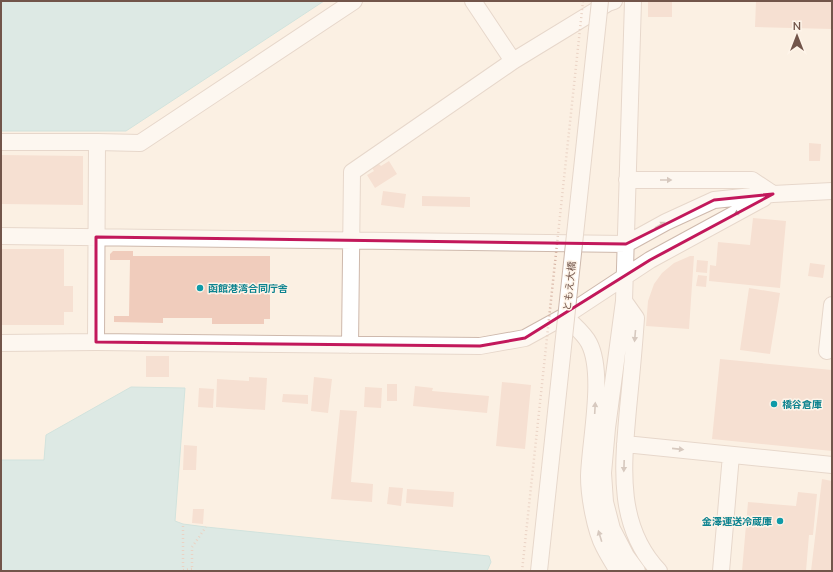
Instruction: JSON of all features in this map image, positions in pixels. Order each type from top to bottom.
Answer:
[{"type":"street","points":[[1,142],[140,143],[354,1]]},
{"type":"street","points":[[473,1],[513,61]]},
{"type":"street","name":"ともえ大橋","points":[[538,571],[600,1]]},
{"type":"street","points":[[350,346],[352,172],[513,61],[608,3],[614,1]]},
{"type":"street","points":[[633,1],[624,301],[607,428],[603,473],[605,502],[612,529],[626,556],[637,571]]},
{"type":"street","points":[[96,342],[97,142]]},
{"type":"street","points":[[627,180],[752,180],[773,194]]},
{"type":"street","points":[[1,236],[626,244],[666,222],[714,200],[773,194],[832,191]]},
{"type":"street","points":[[1,343],[96,342],[350,346],[480,346],[525,338],[565,316],[624,279],[650,260],[773,194]]},
{"type":"street","points":[[624,301],[636,318],[625,444],[624,482],[627,508],[634,532],[648,559],[658,571]]},
{"type":"street","points":[[828,351],[832,305]]},
{"type":"street","points":[[565,316],[581,332],[589,343],[594,359],[596,376],[595,402],[589,476],[592,510],[603,546],[618,571]]},
{"type":"street","points":[[625,444],[832,465]]},
{"type":"street","points":[[721,571],[731,455]]},
{"type":"path","points":[[522,571],[583,1]]},
{"type":"path","points":[[183,524],[183,570],[192,570],[192,547],[206,527]]},
{"type":"highlighted area","points":[[773,194],[650,260],[525,338],[480,346],[96,342],[96,237],[626,244],[714,200]]},
{"type":"water","points":[[1,1],[324,1],[126,131],[1,131]]},
{"type":"water","points":[[131,387],[185,388],[175,521],[183,524],[206,527],[489,556],[491,562],[487,571],[1,571],[1,460],[44,460],[46,435]]},
{"type":"building","points":[[648,1],[672,1],[672,17],[648,17]]},
{"type":"building","points":[[756,1],[832,1],[832,29],[755,27]]},
{"type":"building","points":[[809,143],[821,144],[820,161],[809,161]]},
{"type":"building","points":[[1,155],[83,156],[83,205],[1,204]]},
{"type":"building","points":[[389,161],[397,174],[375,188],[367,175],[374,171],[372,168],[379,164],[381,166]]},
{"type":"building","points":[[383,191],[406,194],[404,208],[381,205]]},
{"type":"building","points":[[422,196],[470,197],[470,207],[422,206]]},
{"type":"building","points":[[753,218],[786,221],[780,288],[709,281],[710,265],[716,266],[718,242],[750,245]]},
{"type":"building","points":[[1,249],[64,249],[64,286],[73,286],[73,312],[64,312],[64,325],[1,325]]},
{"type":"building","name":"函館港湾合同庁舎","points":[[113,251],[133,251],[133,256],[270,256],[270,319],[264,319],[264,324],[212,324],[212,318],[163,318],[163,323],[114,322],[114,316],[129,316],[130,260],[110,260],[110,254]]},
{"type":"building","points":[[690,256],[694,256],[689,329],[646,326],[648,301],[654,284],[662,273],[674,263]]},
{"type":"building","points":[[697,260],[708,261],[707,273],[696,272]]},
{"type":"building","points":[[810,263],[825,265],[823,278],[808,276]]},
{"type":"building","points":[[698,275],[707,276],[706,287],[696,286]]},
{"type":"building","points":[[749,288],[780,293],[770,354],[740,350]]},
{"type":"building","points":[[146,356],[169,356],[169,377],[146,377]]},
{"type":"building","name":"橋谷倉庫","points":[[720,359],[832,370],[832,451],[712,439]]},
{"type":"building","points":[[249,377],[267,378],[265,410],[216,407],[217,379],[249,381]]},
{"type":"building","points":[[314,377],[332,379],[328,413],[311,411]]},
{"type":"building","points":[[502,382],[531,385],[525,449],[496,446]]},
{"type":"building","points":[[387,384],[397,384],[397,401],[387,401]]},
{"type":"building","points":[[415,386],[433,388],[432,391],[489,396],[487,413],[413,406]]},
{"type":"building","points":[[365,387],[382,388],[381,408],[364,407]]},
{"type":"building","points":[[199,388],[214,389],[213,408],[198,407]]},
{"type":"building","points":[[283,394],[308,395],[308,404],[282,402]]},
{"type":"building","points":[[340,410],[357,411],[351,482],[373,484],[372,502],[331,499]]},
{"type":"building","points":[[184,445],[197,446],[196,470],[183,470]]},
{"type":"building","points":[[822,479],[832,481],[832,571],[811,571]]},
{"type":"building","points":[[389,487],[403,488],[401,506],[387,504]]},
{"type":"building","points":[[407,489],[454,492],[453,507],[406,503]]},
{"type":"building","name":"金澤運送冷蔵庫","points":[[798,492],[817,494],[813,535],[809,535],[806,571],[742,571],[748,502],[796,506]]},
{"type":"building","points":[[193,509],[204,509],[203,524],[192,523]]},
{"type":"place","name":"函館港湾合同庁舎","points":[[200,288]]},
{"type":"place","name":"橋谷倉庫","points":[[774,404]]},
{"type":"place","name":"金澤運送冷蔵庫","points":[[780,521]]}]
